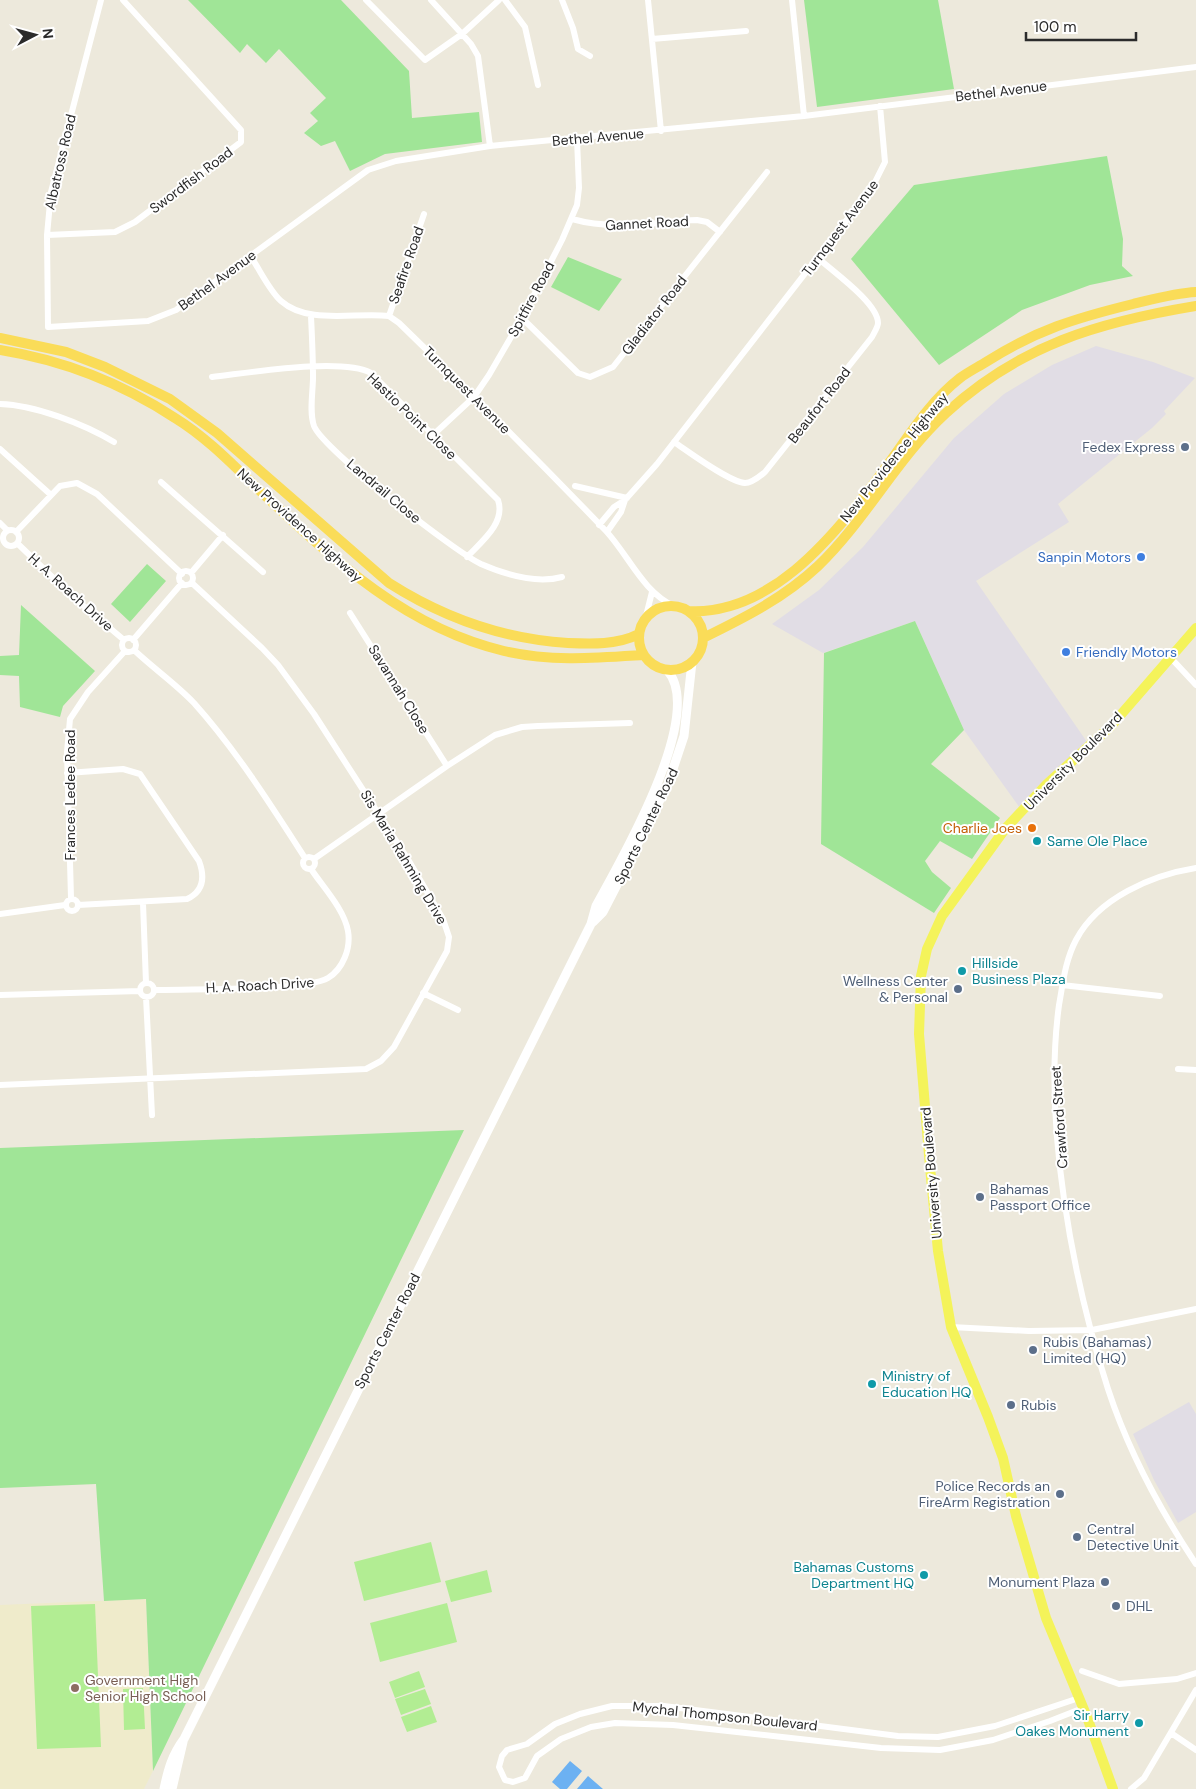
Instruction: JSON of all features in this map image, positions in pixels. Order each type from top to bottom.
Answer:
[{"type":"highway","name":"New Providence Highway","points":[[689,612],[712,612],[747,600],[799,567],[843,522],[875,483],[921,419],[960,378],[1013,345],[1050,327],[1096,312],[1193,291]]},
{"type":"highway","name":"New Providence Highway","points":[[703,638],[760,610],[817,567],[845,537],[926,433],[945,414],[989,378],[1024,356],[1056,341],[1125,321],[1196,306]]},
{"type":"highway","name":"New Providence Highway","points":[[0,338],[66,352],[104,367],[170,399],[217,433],[389,583],[417,601],[447,615],[501,634],[551,642],[585,644],[613,642],[624,641],[639,634]]},
{"type":"highway","name":"New Providence Highway","points":[[0,350],[35,356],[102,379],[175,418],[222,454],[339,563],[392,604],[446,632],[503,651],[536,657],[589,659],[644,654]]},
{"type":"highway","points":[[674,606],[689,612],[700,624],[703,638],[701,650],[692,662],[680,669],[667,670],[654,665],[644,654],[639,634],[645,620],[658,609],[674,606]]},
{"type":"main road","name":"University Boulevard","points":[[1113,1789],[1081,1703],[1046,1618],[997,1443],[951,1327],[938,1250],[919,1034],[921,976],[927,949],[942,916],[1006,829],[1048,784],[1111,726],[1196,628]]},
{"type":"main road","name":"Sports Center Road","points":[[592,924],[603,912],[668,784],[684,736],[692,662]]},
{"type":"main road","name":"Sports Center Road","points":[[164,1789],[170,1762],[184,1739],[592,924],[596,906],[668,760],[676,726],[678,703],[674,683],[667,670]]},
{"type":"main road","name":"Sports Center Road","points":[[172,1789],[184,1739]]},
{"type":"street","name":"Albatross Road","points":[[48,327],[46,235],[51,192],[101,0]]},
{"type":"street","name":"Swordfish Road","points":[[46,235],[115,232],[135,222],[241,142],[241,130],[123,0]]},
{"type":"street","points":[[366,0],[425,60],[462,34],[498,0]]},
{"type":"street","points":[[431,0],[462,34],[478,56],[490,146]]},
{"type":"street","points":[[506,0],[526,27],[538,85]]},
{"type":"street","points":[[562,0],[573,28],[578,49],[590,56]]},
{"type":"street","points":[[648,0],[661,131]]},
{"type":"street","points":[[792,0],[804,116]]},
{"type":"street","points":[[652,39],[746,31]]},
{"type":"street","name":"Bethel Avenue","points":[[48,327],[148,321],[176,310],[368,170],[396,161],[490,146],[804,116],[1196,67]]},
{"type":"street","name":"Turnquest Avenue","points":[[626,499],[674,442],[873,186],[882,170],[885,149],[880,106]]},
{"type":"street","name":"Spitfire Road","points":[[433,435],[474,397],[522,318],[572,219],[579,188],[577,139]]},
{"type":"street","name":"Gladiator Road","points":[[522,318],[578,373],[590,377],[599,375],[613,367],[766,172]]},
{"type":"street","name":"Seafire Road","points":[[389,316],[424,214]]},
{"type":"street","name":"Gannet Road","points":[[572,219],[596,226],[612,227],[697,220],[714,226],[720,232]]},
{"type":"street","points":[[251,257],[280,300],[297,312],[311,316],[389,316]]},
{"type":"street","name":"Beaufort Road","points":[[674,442],[733,480],[746,483],[756,478],[765,472],[872,337],[878,324],[876,315],[867,302],[818,258]]},
{"type":"street","name":"Landrail Close","points":[[311,316],[313,367],[312,420],[320,436],[378,488],[467,557],[493,569],[525,577],[543,580],[562,577]]},
{"type":"street","name":"Turnquest Avenue","points":[[389,316],[474,397],[607,532],[638,570],[652,592]]},
{"type":"street","name":"Hastio Point Close","points":[[212,377],[313,367],[356,367],[366,370],[498,500],[500,505],[499,517],[493,528],[467,557]]},
{"type":"street","points":[[0,404],[23,407],[54,417],[94,431],[114,442]]},
{"type":"street","points":[[0,449],[50,495]]},
{"type":"street","points":[[16,532],[50,495],[65,483],[72,482],[86,486],[182,574],[191,573],[223,535]]},
{"type":"street","points":[[161,482],[263,572]]},
{"type":"street","points":[[575,486],[626,499]]},
{"type":"street","points":[[599,525],[614,507],[626,499]]},
{"type":"street","points":[[607,532],[626,499]]},
{"type":"street","points":[[0,523],[7,530],[16,532],[19,537],[17,543],[10,546],[2,542],[7,530]]},
{"type":"street","name":"H. A. Roach Drive","points":[[17,543],[72,596],[124,640]]},
{"type":"street","points":[[182,583],[188,585],[192,582],[191,573]]},
{"type":"street","points":[[182,574],[180,579],[182,583]]},
{"type":"street","name":"Sis Maria Rahming Drive","points":[[0,1085],[366,1069],[381,1061],[394,1047],[448,946],[447,928],[423,884],[314,714],[278,666],[192,582]]},
{"type":"street","points":[[182,583],[133,640],[124,640],[122,644],[125,651],[134,650],[192,702],[251,778],[305,858]]},
{"type":"street","points":[[645,620],[652,592],[674,606]]},
{"type":"street","name":"Savannah Close","points":[[350,613],[447,766]]},
{"type":"street","points":[[133,640],[136,644],[134,650]]},
{"type":"street","name":"Frances Ledee Road","points":[[71,898],[67,773],[70,719],[88,692],[125,651]]},
{"type":"street","points":[[1170,657],[1196,685]]},
{"type":"street","points":[[314,858],[495,735],[515,729],[538,726],[630,723]]},
{"type":"street","points":[[65,905],[68,910],[72,911],[78,905],[182,900],[196,894],[200,888],[203,876],[199,861],[140,774],[130,769],[67,773]]},
{"type":"street","points":[[308,856],[314,858],[315,864],[311,869],[304,867],[302,862],[305,858],[308,856]]},
{"type":"street","name":"Crawford Street","points":[[1196,868],[1157,877],[1132,889],[1088,923],[1077,939],[1067,961],[1062,985],[1055,1056],[1056,1118],[1078,1277],[1108,1390],[1140,1468],[1175,1532],[1196,1564]]},
{"type":"street","name":"H. A. Roach Drive","points":[[154,990],[301,985],[328,978],[338,969],[344,959],[349,941],[348,932],[343,918],[311,869]]},
{"type":"street","points":[[65,905],[67,900],[71,898],[76,900],[78,905]]},
{"type":"street","points":[[143,903],[146,983]]},
{"type":"street","points":[[0,914],[65,905]]},
{"type":"street","points":[[140,991],[142,985],[146,983],[152,984],[154,990],[152,996],[146,997]]},
{"type":"street","points":[[1062,985],[1160,996]]},
{"type":"street","points":[[0,995],[140,991],[146,997],[152,1115]]},
{"type":"street","points":[[423,993],[458,1010]]},
{"type":"street","points":[[1178,1069],[1196,1070]]},
{"type":"street","points":[[951,1327],[1029,1331],[1092,1330],[1196,1310]]},
{"type":"street","points":[[1082,1670],[1119,1684],[1177,1679],[1196,1672]]},
{"type":"street","points":[[1131,1789],[1144,1778],[1196,1690]]},
{"type":"street","name":"Mychal Thompson Boulevard","points":[[1081,1703],[1050,1721],[993,1740],[940,1750],[881,1748],[665,1725],[615,1723],[583,1730],[555,1743],[534,1760],[528,1776],[522,1780],[513,1782],[505,1780],[499,1767],[502,1756],[507,1750],[526,1744],[555,1724],[580,1714],[612,1706],[654,1706],[898,1736],[938,1737],[995,1726],[1081,1703]]},
{"type":"street","points":[[1171,1733],[1196,1750]]},
{"type":"shaded area","points":[[1096,346],[1153,362],[1195,378],[1164,411],[1166,414],[1152,428],[1058,504],[1069,522],[976,581],[1087,742],[1020,808],[964,730],[915,621],[823,653],[772,624],[819,590],[863,547],[954,438],[1004,394],[1052,365]]},
{"type":"shaded area","points":[[1189,1402],[1196,1414],[1196,1512],[1178,1523],[1154,1480],[1133,1434]]},
{"type":"shaded area","name":"Government High Senior High School","points":[[146,1599],[153,1771],[144,1789],[0,1789],[0,1605]]},
{"type":"green space","points":[[188,0],[341,0],[409,71],[412,118],[479,112],[482,142],[385,154],[350,171],[335,141],[321,146],[304,133],[318,121],[310,113],[326,98],[279,49],[266,63],[247,44],[240,53]]},
{"type":"green space","points":[[804,0],[938,0],[954,89],[817,107]]},
{"type":"green space","points":[[1107,156],[1123,239],[1122,266],[1133,276],[1090,285],[1022,310],[939,365],[851,259],[914,185]]},
{"type":"green space","points":[[568,257],[622,279],[599,311],[551,287]]},
{"type":"green space","points":[[147,564],[166,581],[130,622],[111,604]]},
{"type":"green space","points":[[21,605],[95,671],[63,706],[60,717],[20,707],[19,676],[0,675],[0,656],[19,655]]},
{"type":"green space","points":[[915,621],[964,730],[931,764],[1000,818],[972,859],[940,841],[925,861],[932,872],[951,888],[934,913],[821,844],[824,653]]},
{"type":"green space","points":[[464,1130],[153,1771],[146,1599],[104,1601],[96,1484],[0,1488],[0,1148]]},
{"type":"green space","points":[[431,1542],[441,1582],[364,1601],[354,1562]]},
{"type":"green space","points":[[487,1570],[492,1592],[451,1602],[445,1581]]},
{"type":"green space","points":[[447,1603],[457,1642],[380,1662],[370,1623]]},
{"type":"green space","points":[[95,1604],[101,1747],[37,1749],[31,1606]]},
{"type":"green space","points":[[419,1671],[425,1687],[395,1698],[389,1682]]},
{"type":"green space","points":[[143,1688],[145,1729],[124,1730],[123,1689]]},
{"type":"green space","points":[[425,1689],[431,1704],[401,1715],[395,1699]]},
{"type":"green space","points":[[431,1706],[437,1722],[407,1732],[401,1717]]},
{"type":"water","points":[[570,1761],[582,1771],[567,1789],[560,1789],[552,1782]]},
{"type":"water","points":[[588,1776],[603,1789],[577,1789]]},
{"type":"place","name":"Fedex Express","points":[[1185,447]]},
{"type":"place","name":"Sanpin Motors","points":[[1141,557]]},
{"type":"place","name":"Friendly Motors","points":[[1066,652]]},
{"type":"place","name":"Charlie Joes","points":[[1032,828]]},
{"type":"place","name":"Same Ole Place","points":[[1037,841]]},
{"type":"place","name":"Hillside Business Plaza","points":[[962,971]]},
{"type":"place","name":"Wellness Center & Personal","points":[[958,989]]},
{"type":"place","name":"Bahamas Passport Office","points":[[980,1197]]},
{"type":"place","name":"Rubis (Bahamas) Limited (HQ)","points":[[1033,1350]]},
{"type":"place","name":"Ministry of Education HQ","points":[[872,1384]]},
{"type":"place","name":"Rubis","points":[[1011,1405]]},
{"type":"place","name":"Police Records an FireArm Registration","points":[[1060,1494]]},
{"type":"place","name":"Central Detective Unit","points":[[1077,1537]]},
{"type":"place","name":"Bahamas Customs Department HQ","points":[[924,1575]]},
{"type":"place","name":"Monument Plaza","points":[[1105,1582]]},
{"type":"place","name":"DHL","points":[[1116,1606]]},
{"type":"place","name":"Government High Senior High School","points":[[75,1688]]},
{"type":"place","name":"Sir Harry Oakes Monument","points":[[1139,1723]]}]
